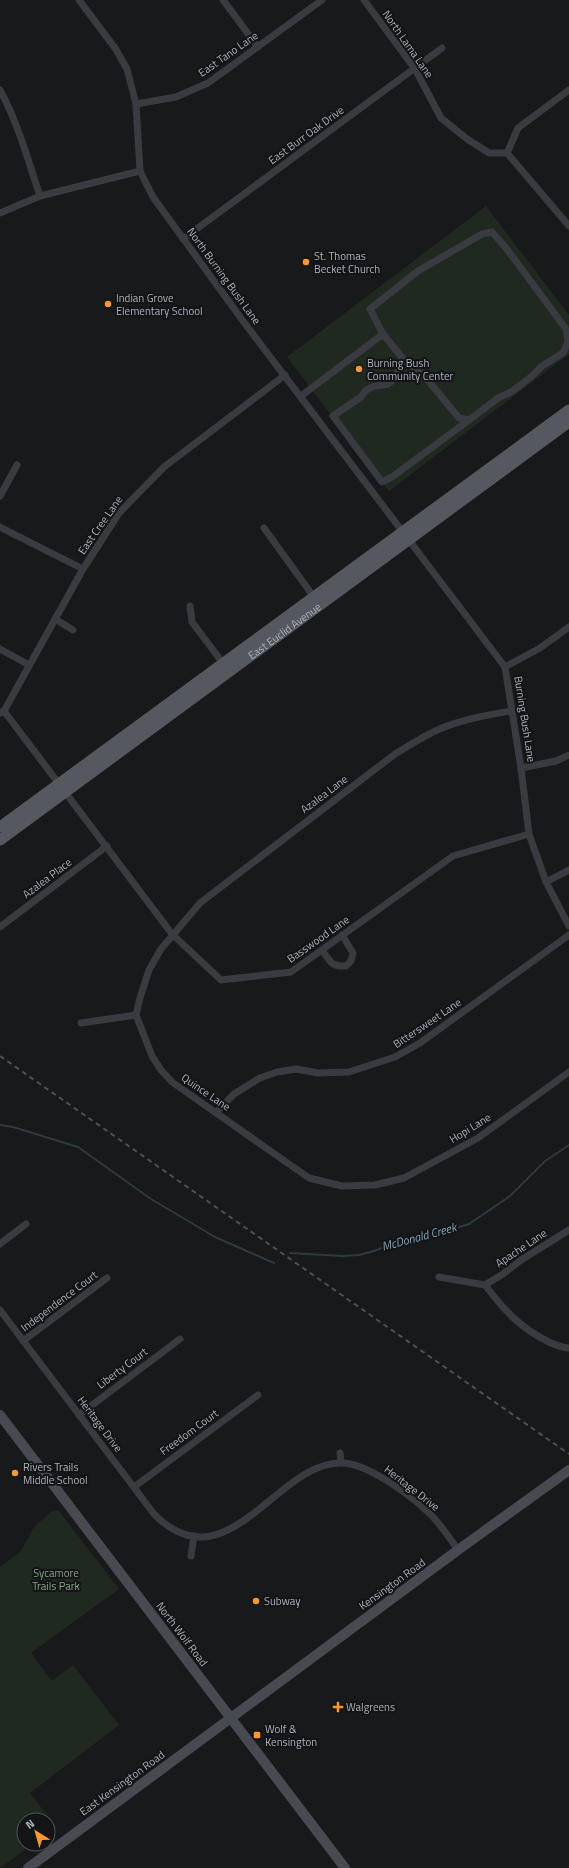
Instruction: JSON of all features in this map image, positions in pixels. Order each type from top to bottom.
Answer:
[{"type":"main road","name":"East Euclid Avenue","points":[[406,536],[569,410]]},
{"type":"main road","name":"East Euclid Avenue","points":[[0,840],[63,788],[226,667],[406,536],[569,422]]},
{"type":"main road","name":"East Euclid Avenue","points":[[0,827],[63,788]]},
{"type":"main road","name":"North Wolf Road","points":[[0,1415],[345,1868]]},
{"type":"main road","name":"Kensington Road","points":[[231,1718],[569,1470]]},
{"type":"main road","name":"East Kensington Road","points":[[28,1868],[231,1718]]},
{"type":"street","name":"North Burning Bush Lane","points":[[79,0],[123,60],[131,82],[136,104],[140,171],[153,197],[406,536]]},
{"type":"street","points":[[223,0],[258,47]]},
{"type":"street","name":"East Tano Lane","points":[[136,104],[176,97],[199,88],[322,0]]},
{"type":"street","name":"North Lama Lane","points":[[364,0],[415,69],[441,118],[467,139],[489,153],[507,153]]},
{"type":"street","name":"East Burr Oak Drive","points":[[183,239],[442,48]]},
{"type":"street","points":[[0,90],[11,109],[40,196]]},
{"type":"street","points":[[569,90],[518,128],[507,153],[569,226]]},
{"type":"street","points":[[0,213],[40,196],[140,171]]},
{"type":"street","points":[[404,360],[394,378],[388,384],[366,390],[360,397],[333,416],[382,482],[392,477],[469,420],[498,398],[511,392],[531,377],[542,366],[563,353],[568,342],[566,330],[506,248],[492,232],[482,234],[418,271],[370,309],[383,334],[404,360],[426,378],[459,418],[469,420]]},
{"type":"street","points":[[301,396],[383,334]]},
{"type":"street","name":"East Cree Lane","points":[[2,712],[83,570],[119,513],[164,467],[285,375]]},
{"type":"street","points":[[0,496],[17,465]]},
{"type":"street","points":[[0,527],[83,570]]},
{"type":"street","points":[[264,528],[317,601]]},
{"type":"street","name":"Burning Bush Lane","points":[[406,536],[505,667],[521,768],[529,834],[546,882],[569,926]]},
{"type":"street","points":[[190,606],[192,622],[226,667]]},
{"type":"street","points":[[55,619],[73,630]]},
{"type":"street","points":[[505,667],[540,648],[569,627]]},
{"type":"street","points":[[0,649],[29,665]]},
{"type":"street","name":"Azalea Lane","points":[[172,934],[200,903],[396,754],[421,738],[442,728],[466,720],[511,711]]},
{"type":"street","name":"Basswood Lane","points":[[2,712],[63,788],[172,934],[221,980],[291,972],[453,856],[529,834]]},
{"type":"street","points":[[521,768],[556,761],[569,755]]},
{"type":"street","name":"Azalea Place","points":[[0,927],[107,846]]},
{"type":"street","points":[[546,882],[569,870]]},
{"type":"street","points":[[81,1023],[136,1015],[149,970],[172,934]]},
{"type":"street","points":[[322,950],[333,964],[346,966],[351,961],[353,953],[342,935]]},
{"type":"street","name":"Bittersweet Lane","points":[[217,1112],[234,1094],[260,1078],[277,1072],[296,1069],[318,1073],[349,1072],[395,1058],[420,1043],[569,935]]},
{"type":"street","name":"Quince Lane","points":[[136,1015],[145,1041],[161,1070],[172,1082],[217,1112],[309,1178],[342,1186],[375,1185]]},
{"type":"street","name":"Hopi Lane","points":[[375,1185],[404,1178],[478,1138],[569,1072]]},
{"type":"street","points":[[0,1244],[26,1224]]},
{"type":"street","name":"Apache Lane","points":[[485,1285],[569,1230]]},
{"type":"street","points":[[439,1277],[485,1285],[506,1313],[532,1334],[562,1348],[569,1348]]},
{"type":"street","name":"Independence Court","points":[[24,1341],[107,1278]]},
{"type":"street","name":"Heritage Drive","points":[[0,1310],[160,1520],[181,1532],[194,1536],[213,1535],[232,1528],[307,1474],[322,1466],[341,1462],[367,1469],[419,1504],[434,1518],[458,1550]]},
{"type":"street","name":"Liberty Court","points":[[79,1415],[180,1339]]},
{"type":"street","name":"Freedom Court","points":[[134,1487],[258,1395]]},
{"type":"street","points":[[340,1454],[341,1462]]},
{"type":"street","points":[[191,1556],[194,1536]]},
{"type":"green space","points":[[486,206],[569,315],[569,354],[389,491],[287,357]]},
{"type":"green space","name":"Sycamore Trails Park","points":[[52,1511],[59,1511],[119,1589],[31,1653],[52,1681],[73,1665],[119,1725],[30,1793],[45,1812],[16,1812],[16,1852],[22,1852],[0,1868],[0,1567],[21,1551],[34,1527]]},
{"type":"waterway","name":"McDonald Creek","points":[[0,1125],[13,1127],[78,1147],[151,1199],[215,1237],[274,1263]]},
{"type":"waterway","name":"McDonald Creek","points":[[290,1253],[342,1256],[359,1255],[399,1241],[446,1231],[469,1224],[510,1196],[545,1161],[569,1145]]},
{"type":"railway","points":[[0,1056],[569,1454]]},
{"type":"place","name":"St. Thomas Becket Church","points":[[306,262]]},
{"type":"place","name":"Indian Grove Elementary School","points":[[108,304]]},
{"type":"place","name":"Burning Bush Community Center","points":[[359,369]]},
{"type":"place","name":"Rivers Trails Middle School","points":[[15,1473]]},
{"type":"place","name":"Subway","points":[[256,1601]]},
{"type":"place","name":"Walgreens","points":[[338,1707]]},
{"type":"place","name":"Wolf & Kensington","points":[[257,1735]]}]
